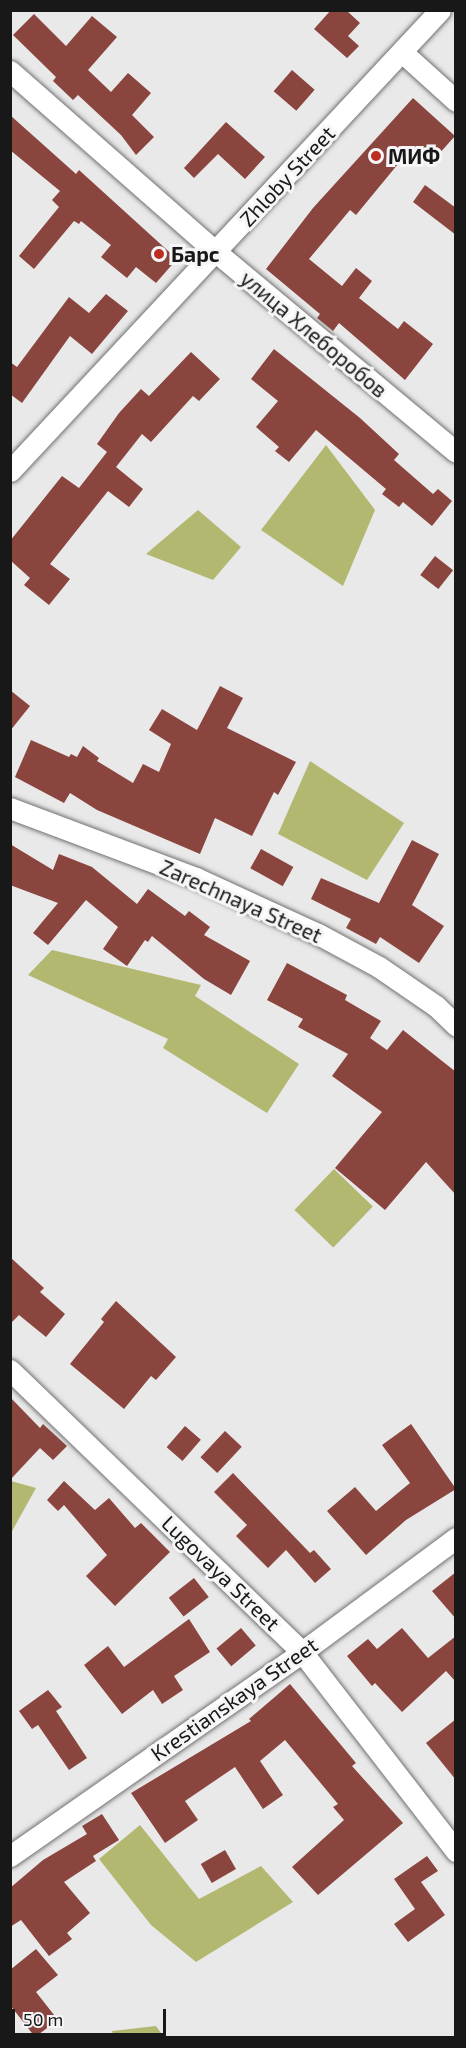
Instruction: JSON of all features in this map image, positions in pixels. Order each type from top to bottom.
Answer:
[{"type":"street","name":"Zhloby Street","points":[[10,471],[440,10]]},
{"type":"street","points":[[402,52],[456,101]]},
{"type":"street","name":"улица Хлеборобов","points":[[10,71],[216,252],[456,452]]},
{"type":"street","name":"Zarechnaya Street","points":[[10,808],[196,878],[318,934],[379,967],[436,1006],[456,1025]]},
{"type":"street","name":"Lugovaya Street","points":[[10,1370],[302,1652],[456,1851]]},
{"type":"street","name":"Krestianskaya Street","points":[[10,1856],[302,1652],[456,1538]]},
{"type":"green space","points":[[326,445],[375,510],[343,586],[261,530]]},
{"type":"green space","points":[[198,510],[241,547],[213,580],[146,554]]},
{"type":"green space","points":[[310,761],[404,823],[367,880],[278,834]]},
{"type":"green space","points":[[52,950],[201,985],[195,996],[299,1064],[267,1113],[163,1048],[168,1039],[28,975]]},
{"type":"green space","points":[[334,1169],[373,1207],[333,1248],[294,1210]]},
{"type":"green space","points":[[10,1481],[36,1488],[11,1533]]},
{"type":"green space","points":[[140,1825],[199,1899],[261,1866],[293,1902],[196,1962],[151,1925],[99,1859]]},
{"type":"green space","points":[[156,2026],[164,2037],[114,2037],[112,2031]]},
{"type":"building","points":[[331,10],[346,10],[360,23],[348,36],[359,46],[347,58],[314,29]]},
{"type":"building","points":[[34,14],[66,46],[92,16],[117,37],[88,70],[111,92],[128,73],[151,93],[132,115],[154,137],[136,155],[121,135],[78,95],[73,100],[53,81],[56,77],[13,35]]},
{"type":"building","points":[[292,70],[315,90],[296,111],[274,91]]},
{"type":"building","points":[[413,98],[455,136],[430,164],[412,147],[356,215],[350,210],[309,259],[342,286],[356,268],[372,281],[359,298],[398,329],[404,321],[433,344],[405,380],[339,323],[333,331],[317,318],[320,314],[266,269],[313,208]]},
{"type":"building","points":[[10,115],[76,174],[79,170],[177,259],[156,283],[136,267],[127,278],[101,257],[111,245],[81,221],[79,224],[74,221],[34,269],[19,256],[59,207],[52,200],[60,191],[10,150]]},
{"type":"building","points":[[226,122],[265,157],[245,179],[218,154],[194,178],[184,168]]},
{"type":"building","points":[[425,185],[456,208],[456,235],[413,202]]},
{"type":"building","points":[[106,294],[128,311],[92,354],[70,336],[22,403],[10,394],[10,362],[17,367],[69,297],[89,313]]},
{"type":"building","points":[[274,349],[360,418],[399,454],[394,460],[433,494],[438,489],[452,501],[432,526],[403,502],[399,507],[382,494],[386,489],[316,430],[289,462],[275,451],[279,447],[256,427],[278,401],[251,379]]},
{"type":"building","points":[[191,352],[220,379],[199,401],[193,396],[151,442],[142,434],[116,467],[143,489],[129,507],[108,491],[50,564],[70,579],[49,605],[24,585],[30,578],[10,560],[10,541],[62,476],[79,488],[107,452],[97,444],[119,413],[141,389],[149,396]]},
{"type":"building","points":[[435,556],[453,570],[438,589],[420,575]]},
{"type":"building","points":[[220,686],[243,698],[227,728],[296,762],[278,795],[274,792],[252,836],[215,818],[200,854],[97,810],[70,793],[64,803],[15,777],[31,740],[69,757],[71,754],[77,757],[83,746],[99,758],[97,761],[133,783],[143,764],[159,772],[171,744],[149,730],[162,709],[197,730]]},
{"type":"building","points":[[10,690],[30,706],[10,731]]},
{"type":"building","points":[[412,840],[439,854],[412,905],[444,926],[419,963],[380,937],[376,944],[346,928],[351,919],[311,899],[321,878],[379,903]]},
{"type":"building","points":[[10,844],[53,870],[59,854],[92,867],[137,904],[148,889],[185,916],[189,911],[210,927],[204,935],[250,961],[231,995],[204,979],[152,936],[148,942],[145,940],[127,966],[103,949],[118,927],[86,900],[48,945],[33,933],[58,903],[10,885]]},
{"type":"building","points":[[261,849],[293,867],[283,886],[250,868]]},
{"type":"building","points":[[287,963],[347,995],[345,1000],[381,1021],[370,1038],[387,1050],[403,1030],[456,1072],[456,1195],[426,1162],[385,1210],[335,1168],[382,1112],[332,1076],[348,1054],[298,1027],[303,1019],[267,1000]]},
{"type":"building","points":[[10,1257],[44,1288],[40,1292],[65,1314],[46,1337],[19,1315],[10,1324]]},
{"type":"building","points":[[116,1301],[176,1357],[156,1380],[151,1376],[124,1409],[70,1364],[104,1322],[101,1319]]},
{"type":"building","points":[[10,1397],[40,1428],[43,1424],[67,1446],[53,1460],[40,1448],[10,1480]]},
{"type":"building","points":[[411,1424],[456,1489],[406,1520],[366,1555],[327,1511],[355,1487],[376,1511],[410,1483],[382,1445]]},
{"type":"building","points":[[185,1426],[201,1440],[182,1461],[167,1447]]},
{"type":"building","points":[[225,1431],[242,1447],[217,1473],[200,1457]]},
{"type":"building","points":[[233,1473],[310,1553],[314,1550],[331,1569],[315,1583],[286,1550],[268,1568],[236,1536],[247,1525],[214,1492]]},
{"type":"building","points":[[64,1481],[95,1510],[109,1498],[135,1528],[141,1523],[170,1552],[115,1606],[86,1576],[107,1555],[64,1505],[58,1511],[47,1500]]},
{"type":"building","points":[[456,1572],[456,1619],[432,1591]]},
{"type":"building","points":[[194,1578],[209,1597],[184,1617],[169,1598]]},
{"type":"building","points":[[189,1619],[210,1652],[174,1676],[183,1690],[162,1704],[153,1690],[122,1714],[84,1665],[108,1646],[124,1667]]},
{"type":"building","points":[[241,1628],[256,1646],[231,1666],[216,1649]]},
{"type":"building","points":[[402,1628],[428,1658],[456,1636],[456,1682],[446,1671],[402,1712],[375,1683],[372,1686],[347,1656],[368,1639],[377,1649]]},
{"type":"building","points":[[290,1684],[356,1763],[352,1766],[403,1823],[318,1895],[292,1867],[344,1820],[333,1807],[338,1804],[285,1740],[260,1761],[283,1795],[263,1809],[235,1767],[185,1801],[198,1820],[165,1843],[131,1793],[251,1721],[249,1719]]},
{"type":"building","points":[[48,1690],[62,1707],[56,1711],[87,1758],[69,1770],[38,1725],[32,1729],[19,1711]]},
{"type":"building","points":[[456,1719],[456,1780],[426,1743]]},
{"type":"building","points":[[102,1814],[119,1840],[93,1856],[96,1861],[64,1882],[90,1913],[67,1933],[72,1939],[49,1956],[21,1920],[10,1927],[10,1888],[43,1860],[87,1834],[82,1826]]},
{"type":"building","points":[[225,1850],[236,1869],[212,1883],[201,1864]]},
{"type":"building","points":[[427,1856],[438,1871],[421,1882],[445,1915],[408,1942],[394,1924],[415,1909],[394,1879]]},
{"type":"building","points":[[36,1949],[58,1975],[36,1992],[58,2020],[35,2037],[10,2005],[10,1970]]},
{"type":"place","name":"МИФ","points":[[376,156]]},
{"type":"place","name":"Барс","points":[[159,254]]}]
